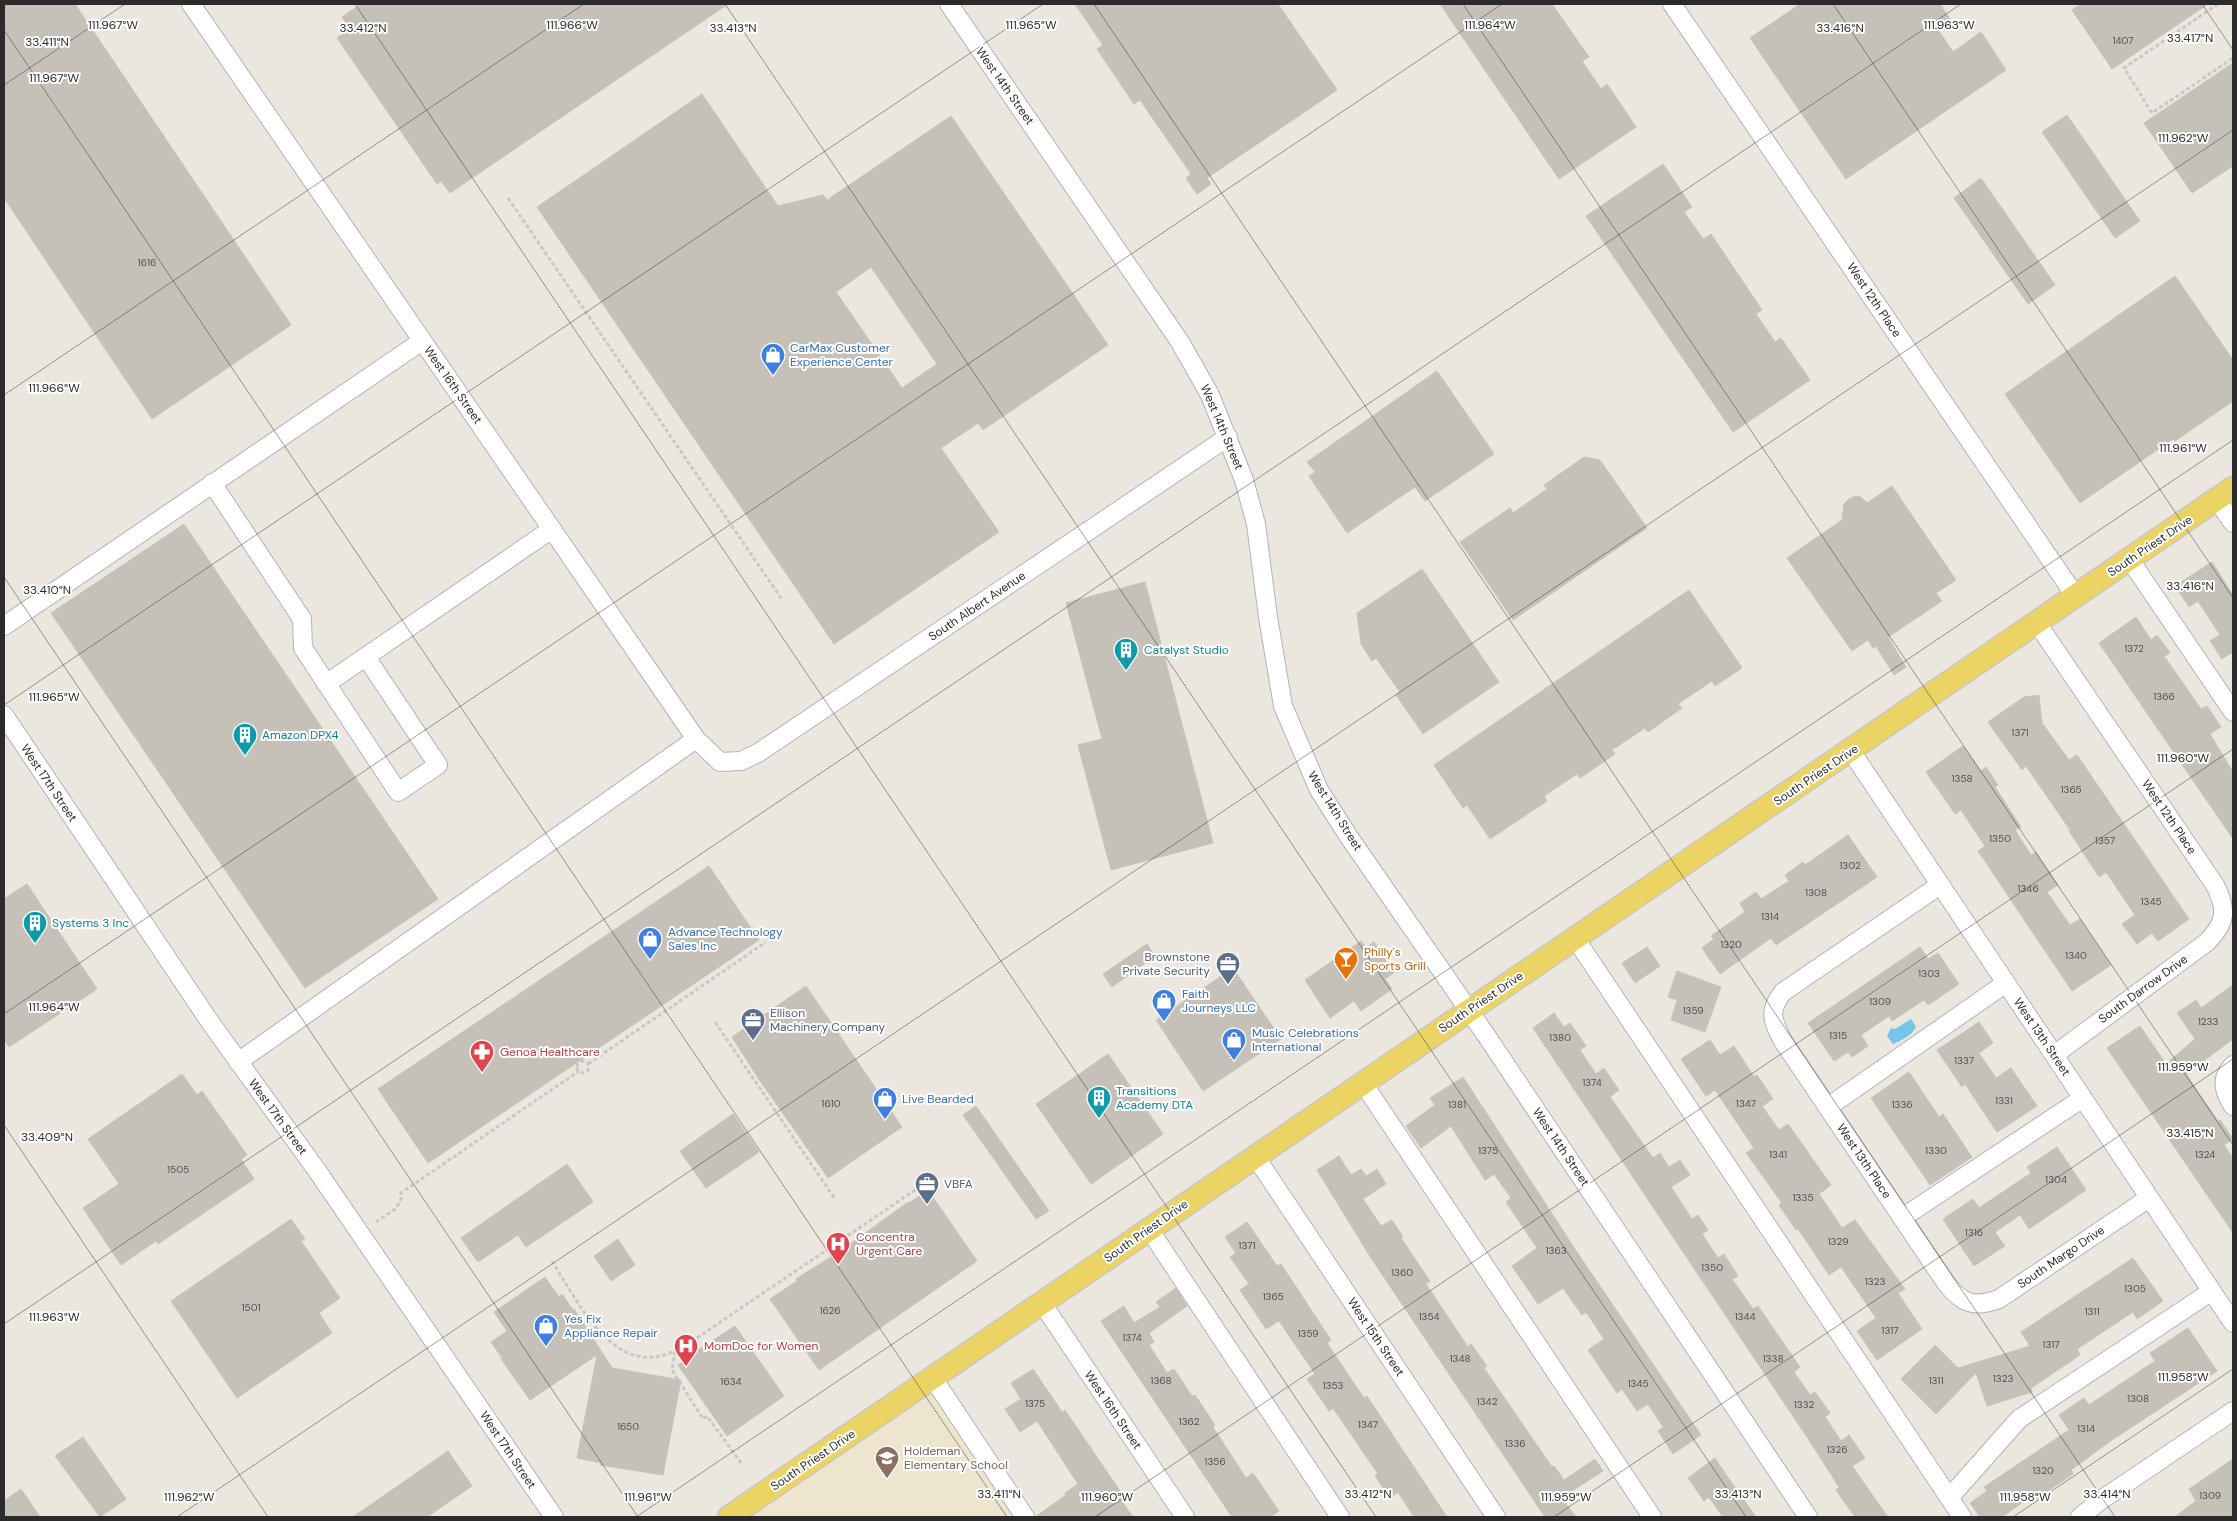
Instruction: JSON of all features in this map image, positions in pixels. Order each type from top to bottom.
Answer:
[{"type":"main road","name":"South Priest Drive","points":[[729,1517],[1469,1010],[1852,751],[2225,494]]},
{"type":"street","name":"West 16th Street","points":[[192,4],[696,739],[720,762]]},
{"type":"street","name":"West 14th Street","points":[[949,4],[1180,342],[1210,396],[1244,480],[1256,524],[1268,617],[1283,706],[1319,790],[1349,837],[1469,1010],[1808,1517]]},
{"type":"street","name":"West 12th Place","points":[[1672,4],[2076,596]]},
{"type":"street","points":[[4,626],[422,341]]},
{"type":"street","name":"South Albert Avenue","points":[[720,762],[741,761],[758,753],[1228,437]]},
{"type":"street","points":[[212,483],[302,619],[303,648],[398,792],[438,765],[366,657]]},
{"type":"street","points":[[2225,494],[2233,523]]},
{"type":"street","points":[[326,684],[436,607],[552,530]]},
{"type":"street","points":[[2130,560],[2233,712]]},
{"type":"street","name":"West 12th Place","points":[[2037,623],[2215,885],[2224,904],[2224,916]]},
{"type":"street","name":"West 17th Street","points":[[4,715],[238,1062],[318,1172],[554,1517]]},
{"type":"street","points":[[238,1062],[696,739]]},
{"type":"street","name":"West 13th Street","points":[[1852,751],[2233,1323]]},
{"type":"street","name":"West 13th Place","points":[[1940,884],[1790,986],[1776,1001],[1773,1010],[1774,1021],[1780,1036],[1952,1291],[1960,1299],[1969,1303]]},
{"type":"street","name":"South Darrow Drive","points":[[2054,1055],[2207,942],[2216,934],[2224,916]]},
{"type":"street","points":[[1575,938],[1962,1517]]},
{"type":"street","points":[[1828,1107],[2006,983]]},
{"type":"street","points":[[2233,1065],[2227,1071],[2224,1087],[2233,1106]]},
{"type":"street","points":[[1363,1083],[1652,1517]]},
{"type":"street","points":[[1902,1218],[2083,1098]]},
{"type":"street","name":"West 15th Street","points":[[1255,1156],[1496,1517]]},
{"type":"street","name":"South Margo Drive","points":[[1969,1303],[1979,1304],[1999,1298],[2149,1198]]},
{"type":"street","points":[[1149,1229],[1340,1517]]},
{"type":"street","points":[[1949,1498],[2019,1419],[2212,1291]]},
{"type":"street","name":"West 16th Street","points":[[1042,1303],[1185,1517]]},
{"type":"street","points":[[933,1378],[1025,1517]]},
{"type":"street","points":[[2080,1517],[2101,1500],[2233,1411]]},
{"type":"path","points":[[2218,4],[2124,68],[2152,113],[2233,58]]},
{"type":"path","points":[[508,198],[783,601]]},
{"type":"path","points":[[588,1064],[766,942]]},
{"type":"path","points":[[715,1022],[835,1199]]},
{"type":"path","points":[[579,1071],[577,1065],[580,1062],[584,1061],[588,1064]]},
{"type":"path","points":[[376,1222],[398,1206],[402,1200],[401,1193],[579,1071],[586,1072],[589,1069],[588,1064]]},
{"type":"path","points":[[552,1261],[596,1328],[609,1341],[632,1355],[663,1356],[685,1346],[927,1182]]},
{"type":"path","points":[[675,1351],[672,1370],[703,1419],[707,1416],[741,1463]]},
{"type":"shaded area","name":"Holdeman Elementary School","points":[[925,1383],[1013,1517],[729,1517]]},
{"type":"water","points":[[1911,1019],[1916,1027],[1912,1033],[1893,1044],[1887,1036],[1891,1028],[1895,1029]]},
{"type":"building","points":[[4,4],[75,4],[291,325],[152,419],[4,198]]},
{"type":"building","points":[[361,4],[728,4],[450,193],[441,181],[437,184],[337,38],[350,29],[342,17]]},
{"type":"building","points":[[1075,4],[1278,4],[1337,90],[1207,178],[1211,184],[1197,194],[1186,178],[1191,174],[1140,100],[1134,104],[1097,49],[1103,45]]},
{"type":"building","points":[[1440,4],[1552,4],[1589,57],[1582,61],[1601,89],[1607,84],[1636,127],[1559,179]]},
{"type":"building","points":[[1800,4],[1940,4],[1950,19],[1937,28],[1953,52],[1981,32],[2006,70],[1846,179],[1750,38]]},
{"type":"building","points":[[2081,4],[2208,4],[2112,69],[2072,10]]},
{"type":"building","points":[[2233,63],[2233,166],[2192,193],[2144,123]]},
{"type":"building","name":"CarMax Customer Experience Center","points":[[702,94],[778,206],[823,195],[827,200],[951,116],[1108,345],[983,430],[978,423],[941,448],[999,532],[834,644],[537,207]],"holes":[[[871,267],[937,364],[902,388],[836,292]]]},
{"type":"building","points":[[2067,115],[2140,221],[2115,238],[2042,132]]},
{"type":"building","points":[[1663,164],[1692,207],[1684,212],[1703,239],[1711,234],[1762,310],[1756,314],[1775,342],[1781,338],[1810,380],[1733,432],[1586,216]]},
{"type":"building","points":[[1981,178],[2055,285],[2028,304],[1954,198]]},
{"type":"building","points":[[2175,276],[2233,360],[2233,401],[2175,441],[2173,439],[2080,503],[2005,394]]},
{"type":"building","points":[[1437,371],[1494,454],[1425,501],[1415,487],[1347,533],[1309,476],[1315,472],[1307,462]]},
{"type":"building","points":[[1584,457],[1600,460],[1647,528],[1513,620],[1460,542],[1510,508],[1513,513],[1547,489],[1544,485]]},
{"type":"building","points":[[1892,486],[1956,580],[1936,593],[1942,601],[1888,637],[1906,667],[1894,675],[1876,646],[1873,648],[1868,640],[1852,651],[1787,558],[1842,520],[1844,504],[1849,499],[1855,496],[1861,497],[1867,503]]},
{"type":"building","name":"Amazon DPX4","points":[[184,524],[438,899],[305,988],[51,613]]},
{"type":"building","points":[[2212,562],[2233,595],[2233,655],[2231,653],[2222,659],[2210,641],[2220,635],[2198,601],[2189,607],[2175,586]]},
{"type":"building","points":[[1422,569],[1499,682],[1423,734],[1396,695],[1400,692],[1376,658],[1372,661],[1361,644],[1357,613]]},
{"type":"building","name":"Catalyst Studio","points":[[1145,582],[1213,843],[1111,870],[1078,745],[1102,739],[1066,603]]},
{"type":"building","points":[[1689,590],[1742,668],[1715,686],[1712,681],[1678,704],[1682,708],[1648,732],[1645,728],[1612,750],[1615,754],[1580,778],[1577,774],[1544,796],[1547,801],[1490,839],[1467,805],[1463,808],[1434,765]]},
{"type":"building","points":[[2136,617],[2151,640],[2157,635],[2170,653],[2164,656],[2201,709],[2207,706],[2221,727],[2210,734],[2233,772],[2233,839],[2099,643]]},
{"type":"building","points":[[2039,695],[2042,723],[2069,760],[2077,755],[2189,919],[2158,941],[2152,933],[2137,944],[2122,924],[2135,915],[2106,872],[2099,877],[2070,830],[2026,766],[2022,770],[1988,722],[2024,697]]},
{"type":"building","points":[[1963,746],[1981,771],[1986,767],[1998,785],[1995,787],[2021,827],[2015,830],[2031,855],[2036,852],[2058,885],[2047,892],[2070,925],[2080,919],[2111,965],[2072,991],[1978,851],[1985,846],[1961,810],[1955,814],[1926,772]]},
{"type":"building","points":[[1848,835],[1877,877],[1776,945],[1771,938],[1720,974],[1702,948],[1714,939],[1711,936],[1745,912],[1740,903],[1756,892],[1761,899],[1789,881],[1785,875],[1803,862],[1805,865]]},
{"type":"building","points":[[709,866],[759,940],[428,1163],[378,1089]]},
{"type":"building","name":"Systems 3 Inc","points":[[27,884],[97,989],[9,1047],[4,1039],[4,899]]},
{"type":"building","name":"Philly's Sports Grill","points":[[1361,941],[1366,948],[1374,942],[1395,972],[1385,979],[1392,989],[1361,1011],[1354,1001],[1330,1018],[1305,980]]},
{"type":"building","points":[[1147,944],[1155,956],[1112,987],[1103,974]]},
{"type":"building","points":[[1647,947],[1660,966],[1635,983],[1622,963]]},
{"type":"building","points":[[1920,947],[1928,959],[1938,953],[1959,984],[1928,1005],[1924,1000],[1892,1021],[1889,1016],[1861,1035],[1868,1046],[1852,1057],[1848,1052],[1834,1061],[1808,1023]]},
{"type":"building","points":[[1233,968],[1281,1039],[1203,1091],[1156,1020]]},
{"type":"building","points":[[1677,971],[1721,987],[1705,1032],[1671,1020],[1677,1000],[1668,997]]},
{"type":"building","points":[[2233,985],[2233,1039],[2186,1074],[2218,1121],[2220,1120],[2233,1139],[2224,1145],[2233,1158],[2233,1233],[2107,1048],[2140,1026],[2166,1064],[2195,1039],[2177,1013],[2196,1000],[2201,1008]]},
{"type":"building","points":[[806,986],[902,1127],[828,1178],[758,1078],[732,1037]]},
{"type":"building","points":[[1554,1013],[1564,1027],[1570,1023],[1586,1046],[1580,1050],[1596,1074],[1604,1068],[1619,1090],[1610,1097],[1653,1158],[1660,1153],[1669,1167],[1680,1160],[1690,1175],[1671,1187],[1692,1219],[1698,1215],[1708,1230],[1702,1234],[1718,1258],[1724,1254],[1738,1276],[1732,1279],[1753,1309],[1758,1306],[1800,1367],[1794,1372],[1810,1395],[1815,1392],[1830,1413],[1825,1417],[1841,1441],[1849,1435],[1865,1458],[1852,1466],[1888,1517],[1855,1517],[1836,1490],[1839,1487],[1809,1440],[1533,1028]]},
{"type":"building","points":[[1979,1022],[1993,1043],[1979,1053],[1996,1078],[2011,1068],[2037,1106],[1997,1132],[1965,1084],[1962,1087],[1937,1050]]},
{"type":"building","points":[[1710,1040],[1720,1055],[1734,1046],[1754,1077],[1757,1075],[1773,1099],[1762,1106],[1779,1130],[1788,1124],[1831,1185],[1819,1194],[1842,1228],[1855,1220],[1905,1289],[1898,1293],[1922,1329],[1877,1360],[1857,1331],[1876,1318],[1841,1267],[1829,1275],[1798,1229],[1796,1230],[1779,1205],[1782,1203],[1746,1153],[1754,1148],[1715,1090],[1706,1096],[1681,1059]]},
{"type":"building","name":"Transitions Academy DTA","points":[[1108,1054],[1163,1134],[1091,1184],[1036,1104]]},
{"type":"building","points":[[1909,1072],[1939,1117],[1943,1114],[1972,1157],[1930,1185],[1871,1098]]},
{"type":"building","points":[[182,1074],[197,1095],[202,1091],[247,1155],[241,1159],[254,1179],[158,1244],[156,1241],[121,1265],[83,1208],[119,1184],[88,1139]]},
{"type":"building","points":[[1463,1077],[1577,1252],[1701,1435],[1673,1454],[1658,1431],[1663,1427],[1648,1404],[1637,1411],[1622,1389],[1617,1393],[1588,1350],[1604,1339],[1586,1312],[1582,1315],[1563,1288],[1538,1304],[1512,1266],[1537,1248],[1506,1202],[1511,1198],[1494,1174],[1485,1180],[1451,1126],[1421,1148],[1406,1126],[1435,1105],[1430,1098]]},
{"type":"building","points":[[976,1106],[1049,1211],[1036,1219],[963,1115]]},
{"type":"building","points":[[733,1114],[759,1152],[706,1188],[680,1151]]},
{"type":"building","points":[[2057,1147],[2086,1190],[2029,1229],[2020,1215],[1995,1232],[2005,1246],[1974,1266],[1943,1219],[1973,1199],[1979,1208],[2031,1173],[2027,1167]]},
{"type":"building","points":[[1339,1156],[1351,1175],[1361,1169],[1366,1176],[1377,1169],[1386,1184],[1363,1199],[1381,1226],[1392,1220],[1403,1237],[1401,1238],[1430,1281],[1426,1284],[1468,1347],[1471,1344],[1487,1366],[1484,1368],[1552,1467],[1554,1466],[1564,1480],[1595,1459],[1603,1471],[1572,1491],[1574,1494],[1564,1501],[1576,1517],[1545,1517],[1371,1258],[1317,1170]]},
{"type":"building","points":[[567,1164],[593,1202],[526,1247],[518,1235],[478,1262],[461,1238]]},
{"type":"building","points":[[928,1190],[977,1261],[819,1370],[770,1299],[797,1281],[796,1279],[842,1250],[908,1202]]},
{"type":"building","points":[[291,1219],[305,1239],[301,1241],[340,1298],[319,1313],[332,1333],[237,1398],[171,1301]]},
{"type":"building","points":[[1247,1222],[1277,1266],[1281,1264],[1331,1340],[1327,1343],[1364,1398],[1367,1396],[1447,1517],[1414,1517],[1398,1492],[1390,1498],[1375,1476],[1378,1474],[1333,1408],[1329,1411],[1307,1379],[1315,1374],[1279,1321],[1266,1329],[1240,1290],[1249,1284],[1230,1257],[1236,1253],[1225,1237]]},
{"type":"building","points":[[618,1239],[635,1265],[611,1281],[594,1256]]},
{"type":"building","points":[[2133,1258],[2163,1301],[2137,1319],[2133,1312],[2077,1349],[2080,1355],[2031,1388],[2032,1392],[1987,1406],[1976,1373],[1936,1414],[1901,1379],[1935,1345],[1958,1368],[2030,1346],[2021,1332]]},
{"type":"building","points":[[545,1277],[559,1297],[562,1294],[574,1309],[612,1368],[681,1380],[663,1475],[600,1465],[601,1463],[577,1458],[597,1355],[530,1400],[501,1359],[491,1342],[507,1331],[494,1312]]},
{"type":"building","points":[[1176,1288],[1187,1306],[1149,1333],[1154,1342],[1149,1345],[1167,1373],[1174,1369],[1192,1396],[1195,1395],[1246,1478],[1253,1473],[1279,1511],[1270,1517],[1232,1517],[1101,1321],[1124,1306],[1134,1323],[1160,1307],[1156,1302]]},
{"type":"building","points":[[735,1326],[784,1396],[727,1436],[678,1365]]},
{"type":"building","points":[[2188,1328],[2217,1371],[2112,1440],[2071,1470],[2073,1474],[2036,1499],[2033,1495],[2002,1517],[1980,1517],[1970,1503],[1987,1491],[1984,1487],[2069,1430],[2059,1415],[2084,1398],[2089,1405],[2155,1361],[2150,1353]]},
{"type":"building","points":[[1033,1369],[1062,1412],[1065,1410],[1120,1491],[1116,1493],[1133,1517],[1035,1517],[1078,1484],[1037,1421],[1020,1432],[1005,1409],[1021,1399],[1011,1383]]},
{"type":"building","points":[[83,1437],[126,1499],[100,1517],[55,1456]]},
{"type":"building","points":[[448,1451],[472,1486],[427,1517],[353,1517]]},
{"type":"building","points":[[1715,1458],[1756,1517],[1723,1517],[1709,1497],[1704,1501],[1688,1478]]},
{"type":"building","points":[[2233,1459],[2233,1517],[2175,1517],[2196,1501],[2189,1489]]},
{"type":"building","points":[[21,1489],[40,1517],[4,1517],[4,1501]]},
{"type":"place","name":"CarMax Customer Experience Center","points":[[773,376]]},
{"type":"place","name":"Catalyst Studio","points":[[1126,671]]},
{"type":"place","name":"Amazon DPX4","points":[[245,756]]},
{"type":"place","name":"Systems 3 Inc","points":[[35,944]]},
{"type":"place","name":"Advance Technology Sales Inc","points":[[650,960]]},
{"type":"place","name":"Philly's Sports Grill","points":[[1346,980]]},
{"type":"place","name":"Brownstone Private Security","points":[[1228,985]]},
{"type":"place","name":"Faith Journeys LLC","points":[[1164,1022]]},
{"type":"place","name":"Ellison Machinery Company","points":[[753,1041]]},
{"type":"place","name":"Music Celebrations International","points":[[1234,1061]]},
{"type":"place","name":"Genoa Healthcare","points":[[482,1073]]},
{"type":"place","name":"Transitions Academy DTA","points":[[1099,1119]]},
{"type":"place","name":"Live Bearded","points":[[885,1120]]},
{"type":"place","name":"VBFA","points":[[927,1205]]},
{"type":"place","name":"Concentra Urgent Care","points":[[838,1265]]},
{"type":"place","name":"Yes Fix Appliance Repair","points":[[546,1347]]},
{"type":"place","name":"MomDoc for Women","points":[[686,1367]]},
{"type":"place","name":"Holdeman Elementary School","points":[[887,1479]]}]
